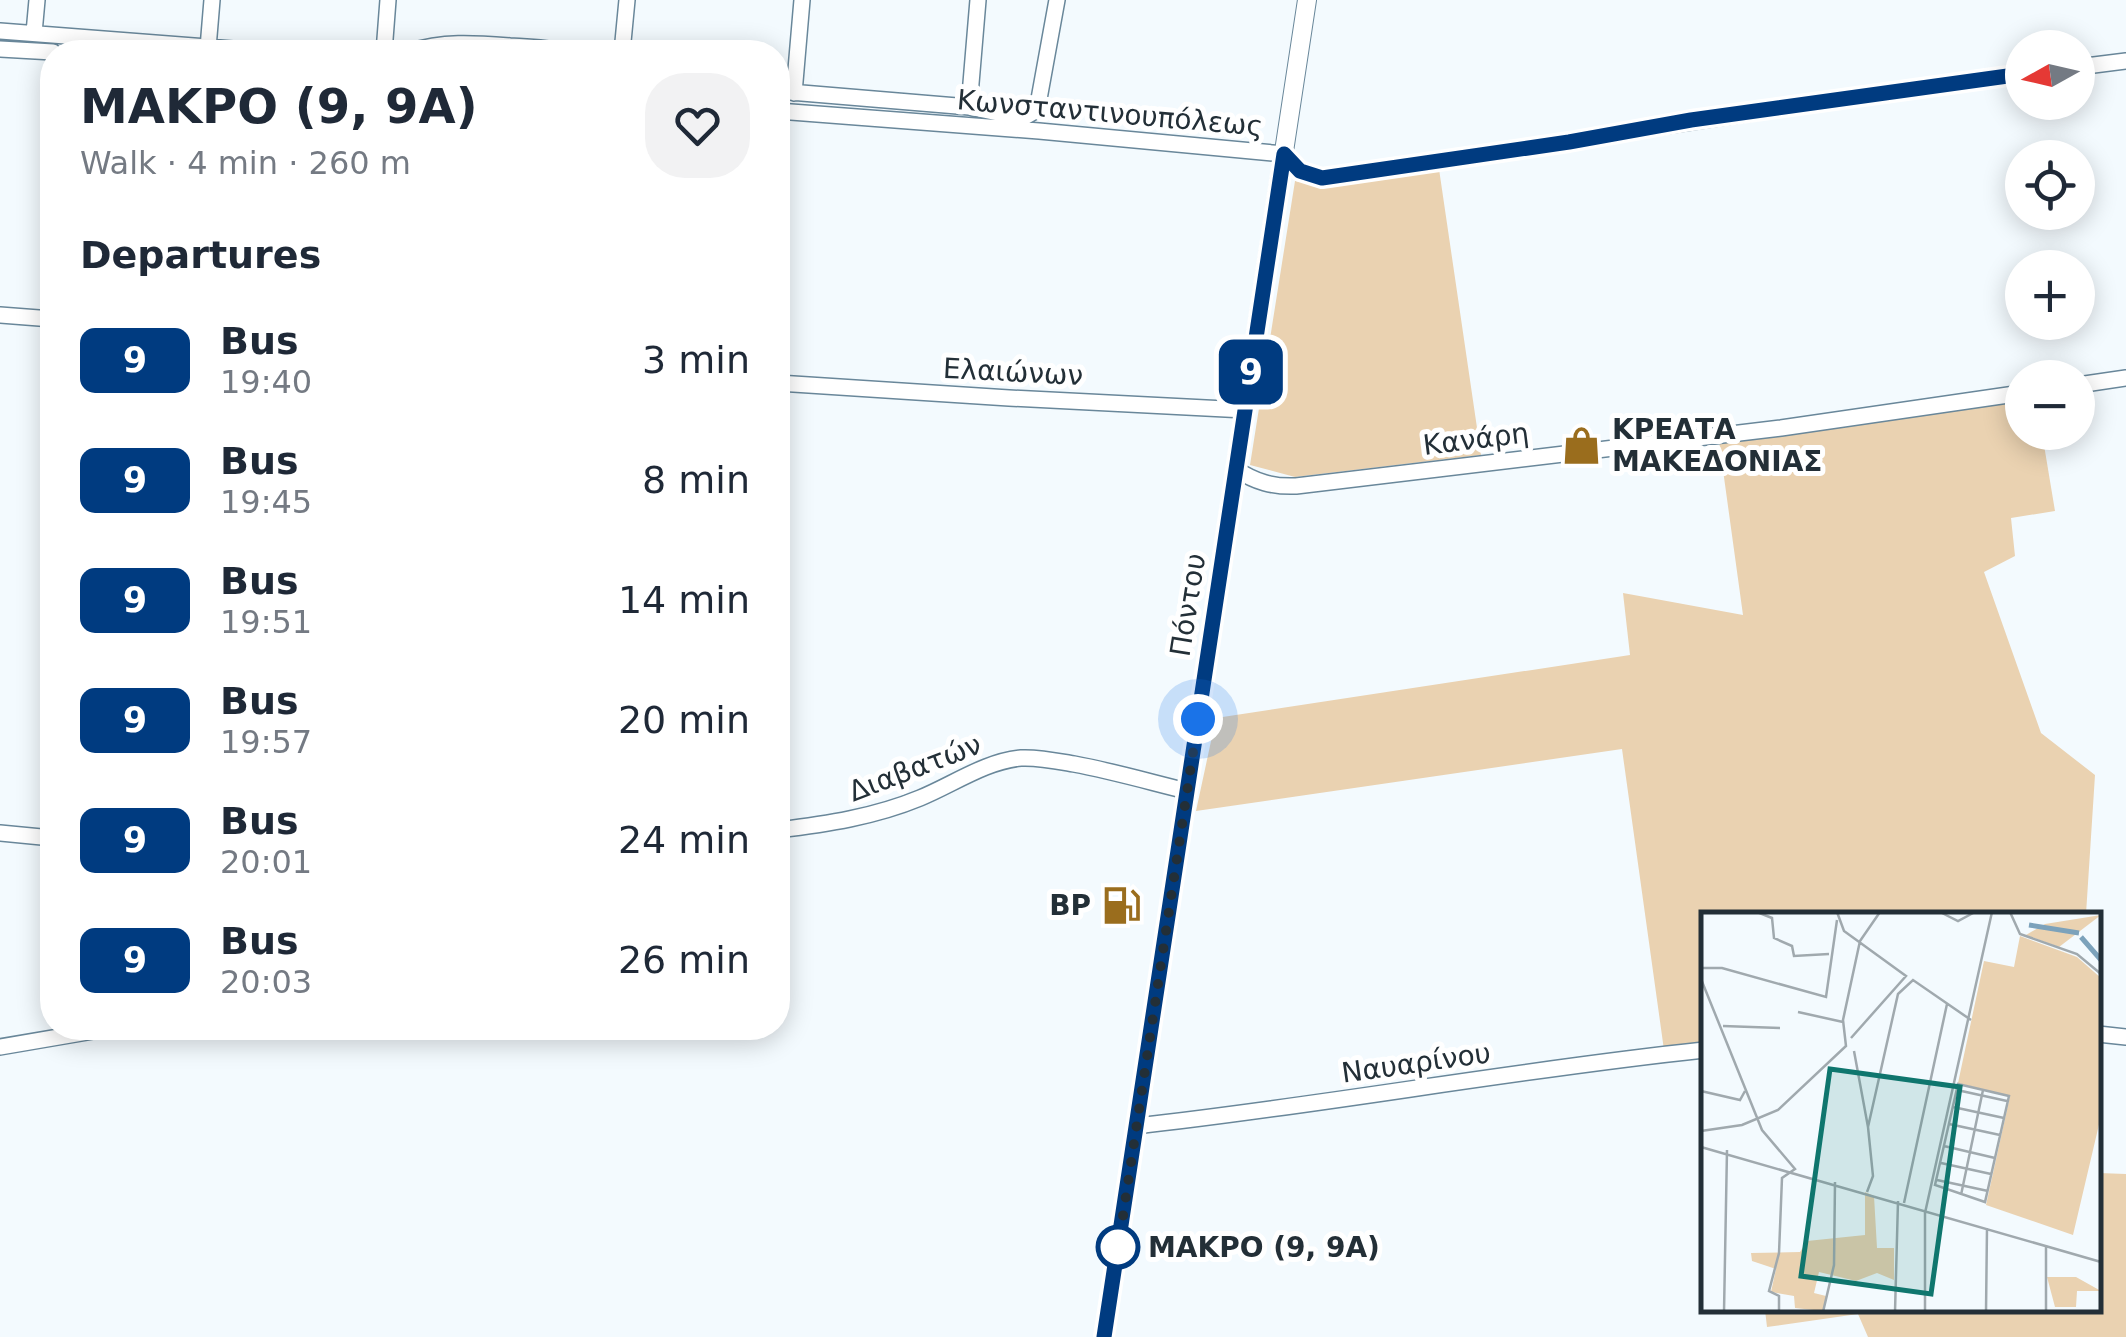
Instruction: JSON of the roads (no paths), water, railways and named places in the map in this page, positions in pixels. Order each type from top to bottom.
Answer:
[{"type":"street","points":[[34,34],[37,0]]},
{"type":"street","points":[[209,40],[212,0]]},
{"type":"street","points":[[385,40],[388,0]]},
{"type":"street","points":[[623,40],[626,0]]},
{"type":"street","points":[[790,69],[802,0]]},
{"type":"street","points":[[968,107],[978,0]]},
{"type":"street","points":[[790,92],[968,107],[1023,118],[1038,110],[1057,0]]},
{"type":"street","name":"Πόντου","points":[[1104,1337],[1307,0]]},
{"type":"street","points":[[0,31],[109,40]]},
{"type":"street","points":[[0,49],[40,51]]},
{"type":"street","points":[[2095,65],[2126,61]]},
{"type":"street","name":"Κωνσταντινουπόλεως","points":[[790,112],[1284,154],[1300,171],[1322,178],[1691,120],[2005,76]]},
{"type":"street","points":[[0,315],[40,318]]},
{"type":"street","points":[[2095,383],[2126,378]]},
{"type":"street","name":"Ελαιώνων","points":[[790,383],[1245,410]]},
{"type":"street","name":"Κανάρη","points":[[1236,468],[1271,485],[1296,486],[1781,428],[2005,395]]},
{"type":"street","name":"Διαβατών","points":[[790,828],[874,815],[999,762],[1022,758],[1093,768],[1187,791]]},
{"type":"street","points":[[0,833],[40,837]]},
{"type":"street","points":[[2101,1034],[2126,1036]]},
{"type":"street","points":[[0,1047],[41,1040]]},
{"type":"street","name":"Ναυαρίνου","points":[[1136,1126],[1701,1050]]},
{"type":"place","name":"ΚΡΕΑΤΑ ΜΑΚΕΔΟΝΙΑΣ","points":[[1582,445]]},
{"type":"place","name":"BP","points":[[1121,905]]},
{"type":"place","name":"ΜΑΚΡΟ (9, 9Α)","points":[[1118,1247]]}]
